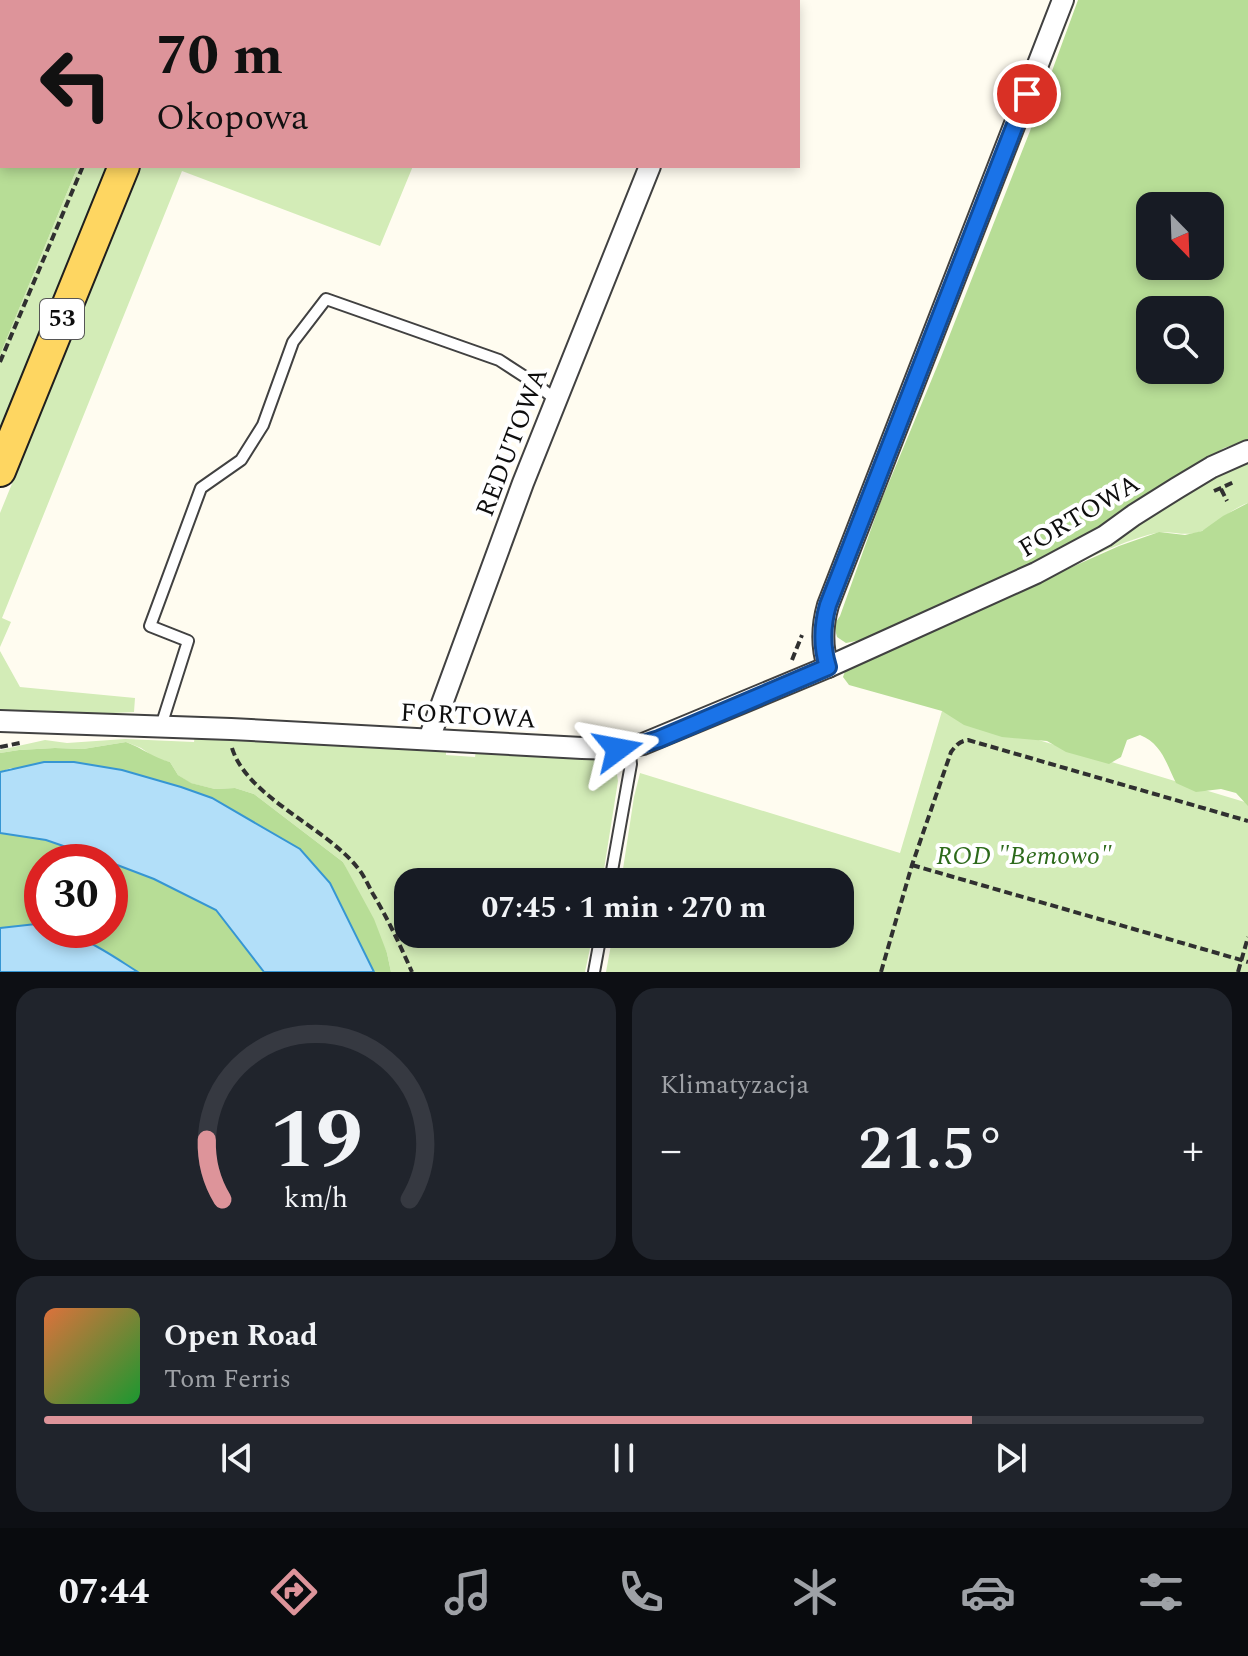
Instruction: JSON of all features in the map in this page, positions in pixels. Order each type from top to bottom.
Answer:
[{"type":"main road","name":"53","points":[[0,471],[123,168]]},
{"type":"street","points":[[828,667],[822,630],[828,605],[1063,0]]},
{"type":"street","name":"REDUTOWA","points":[[429,739],[523,483],[649,168]]},
{"type":"street","name":"FORTOWA","points":[[0,721],[231,729],[582,748],[629,747],[659,739],[828,667],[1036,573],[1105,536],[1212,467],[1248,451]]},
{"type":"lane","points":[[161,726],[188,641],[150,626],[201,488],[241,460],[263,425],[293,342],[326,299],[499,360],[556,400]]},
{"type":"lane","points":[[612,868],[631,764],[629,747]]},
{"type":"lane","points":[[594,972],[598,948]]},
{"type":"path","points":[[0,362],[82,168]]},
{"type":"path","points":[[1225,486],[1234,482]]},
{"type":"path","points":[[231,729],[234,754],[245,774],[259,788],[334,843],[359,868],[412,972]]},
{"type":"path","points":[[881,972],[912,865],[951,752],[956,745],[968,740],[1248,821]]},
{"type":"path","points":[[912,865],[1248,962]]},
{"type":"path","points":[[1238,972],[1248,937]]},
{"type":"green space","points":[[1078,0],[1248,0],[1248,440],[1224,448],[1110,521],[1038,562],[871,638],[846,643],[837,637],[834,625]]},
{"type":"green space","points":[[0,168],[77,168],[0,355]]},
{"type":"green space","points":[[77,168],[107,168],[0,429],[0,355]]},
{"type":"green space","points":[[141,168],[412,168],[380,246],[182,171],[2,618],[11,622],[0,647],[0,513]]},
{"type":"green space","points":[[1248,457],[1248,503],[1210,526],[1194,533],[1161,532],[1141,537],[1039,581],[1174,497]]},
{"type":"green space","points":[[1248,503],[1248,806],[1236,793],[1221,789],[1196,792],[1176,783],[1154,743],[1140,735],[1127,740],[1121,757],[1109,764],[1066,752],[1047,741],[1002,737],[964,725],[942,711],[849,685],[843,677],[846,668],[1119,546],[1159,532],[1185,535],[1202,531]]},
{"type":"green space","points":[[0,651],[20,687],[135,698],[134,712],[73,715],[0,710]]},
{"type":"green space","name":"ROD \"Bemowo\"","points":[[942,711],[1248,803],[1248,972],[606,972],[610,948],[854,948],[854,868],[623,868],[640,773],[900,853]]},
{"type":"green space","points":[[195,735],[446,748],[446,755],[475,757],[476,750],[603,757],[614,767],[618,781],[604,868],[394,868],[394,948],[590,948],[585,972],[391,972],[387,953],[343,862],[254,794],[235,788],[215,789],[190,783],[178,775],[170,762],[157,759],[126,742],[83,749],[0,753],[0,750],[45,740],[67,743],[125,739],[194,742]]},
{"type":"green space","points":[[126,742],[170,762],[178,775],[191,783],[215,789],[235,788],[254,794],[343,862],[374,919],[391,972],[374,972],[330,883],[11,768],[0,772],[0,753],[83,749]]},
{"type":"green space","points":[[0,833],[58,844],[24,844],[24,925],[0,928]]},
{"type":"green space","points":[[128,869],[216,910],[264,972],[138,972],[99,948],[128,948]]},
{"type":"water","points":[[44,762],[74,762],[122,770],[212,798],[300,849],[330,883],[374,972],[264,972],[216,910],[128,869],[128,844],[58,844],[0,833],[0,772]]},
{"type":"water","points":[[24,925],[24,948],[98,948],[138,972],[0,972],[0,928]]},
{"type":"route","points":[[618,749],[659,739],[828,667],[822,630],[828,605],[1027,94]]}]
